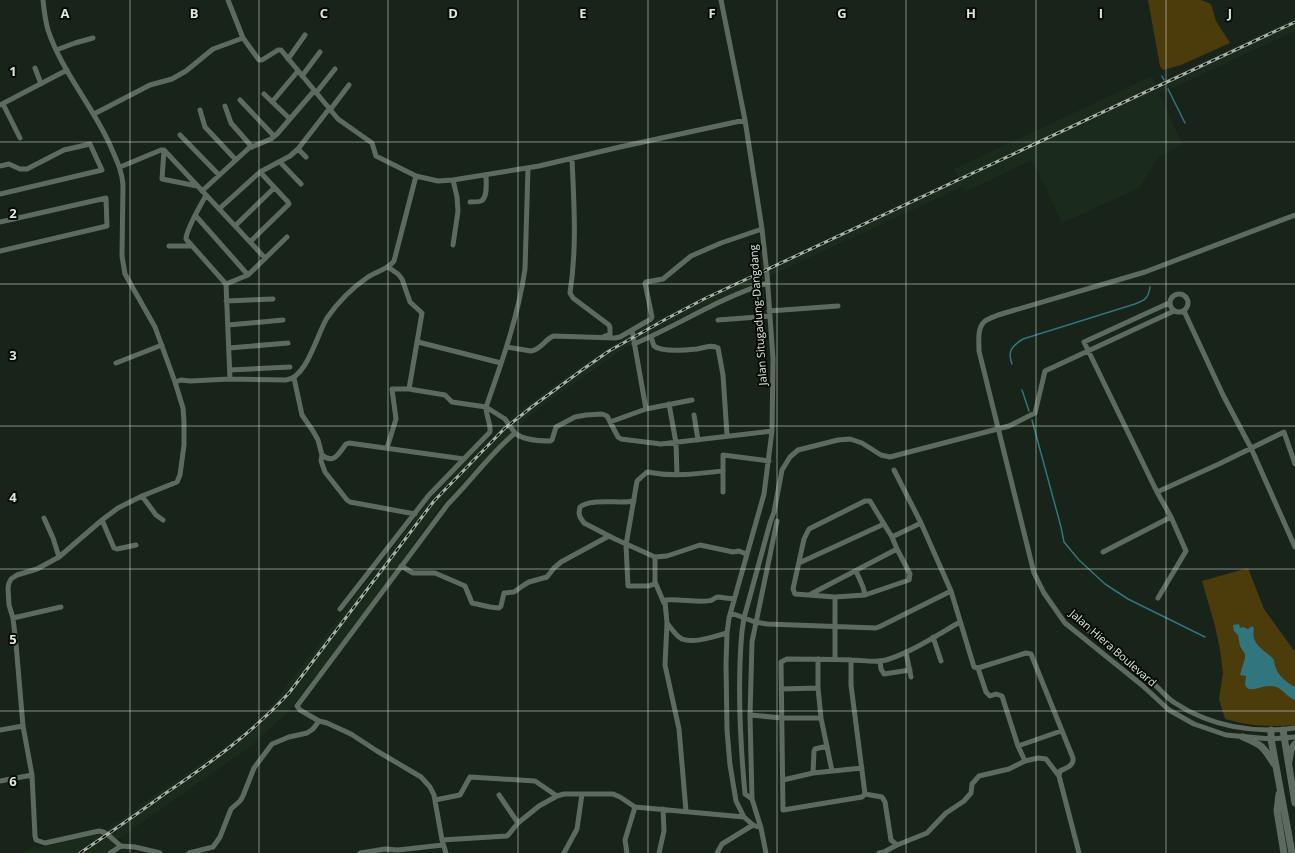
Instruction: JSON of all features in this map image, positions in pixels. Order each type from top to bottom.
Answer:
[{"type":"main road","points":[[1271,730],[1271,739],[1292,853]]},
{"type":"main road","points":[[1283,730],[1283,739],[1295,803]]},
{"type":"main road","points":[[1244,736],[1260,744],[1266,750],[1276,767]]},
{"type":"main road","points":[[1288,766],[1291,750],[1295,744]]},
{"type":"main road","points":[[1291,781],[1295,791]]},
{"type":"main road","points":[[1279,784],[1277,811],[1284,853]]},
{"type":"street","points":[[43,0],[48,29],[56,50],[94,114],[120,168],[123,185],[122,263],[125,274],[151,320],[162,345],[183,408],[184,445],[180,475],[177,482],[142,496],[118,508],[60,557],[42,567],[12,578],[8,588],[9,605],[13,618],[23,726],[32,775],[36,840],[45,843],[99,831],[108,834],[121,846]]},
{"type":"street","points":[[228,0],[243,38],[259,60],[262,60],[279,49],[282,51],[338,119],[372,143],[376,156],[416,176],[438,181],[453,180],[528,168],[745,120]]},
{"type":"street","name":"Jalan Situgadung-Dangdang","points":[[721,0],[745,120],[762,229],[768,283],[773,360],[772,431],[764,494],[746,554],[726,633],[727,730],[730,765],[736,801],[744,817],[753,825],[761,828]]},
{"type":"street","points":[[288,59],[305,35]]},
{"type":"street","points":[[56,50],[93,38]]},
{"type":"street","points":[[94,114],[150,85],[172,79],[186,71],[213,49],[243,38]]},
{"type":"street","points":[[302,76],[320,52]]},
{"type":"street","points":[[35,68],[41,84]]},
{"type":"street","points":[[230,379],[226,284],[191,246],[186,239],[186,235],[204,193],[219,174],[252,147],[274,136],[335,69]]},
{"type":"street","points":[[20,138],[1,105],[67,70]]},
{"type":"street","points":[[272,102],[298,71]]},
{"type":"street","points":[[219,209],[260,172],[290,156],[298,149],[349,86]]},
{"type":"street","points":[[264,94],[290,119]]},
{"type":"street","points":[[240,100],[274,136]]},
{"type":"street","points":[[225,106],[231,122],[252,147]]},
{"type":"street","points":[[200,110],[205,127],[236,160]]},
{"type":"street","points":[[180,135],[219,174]]},
{"type":"street","points":[[0,166],[9,164],[20,169],[27,169],[64,150],[90,144],[102,170],[0,194]]},
{"type":"street","points":[[298,149],[306,157]]},
{"type":"street","points":[[120,168],[164,150]]},
{"type":"street","points":[[164,150],[265,258]]},
{"type":"street","points":[[164,150],[162,179],[197,186]]},
{"type":"street","points":[[572,159],[575,247],[574,268],[570,293],[573,298],[609,325],[610,334],[602,337]]},
{"type":"street","points":[[280,162],[301,184]]},
{"type":"street","points":[[340,609],[429,495],[490,432],[486,407],[507,347],[520,302],[525,269],[528,168]]},
{"type":"street","points":[[250,242],[289,204],[260,172]]},
{"type":"street","points":[[470,202],[481,201],[484,199],[486,175]]},
{"type":"street","points":[[175,382],[180,380],[230,379],[286,380],[297,376],[308,358],[324,323],[348,293],[362,281],[374,273],[388,267],[394,261],[416,176]]},
{"type":"street","points":[[453,180],[458,206],[453,245]]},
{"type":"street","points":[[235,226],[274,188]]},
{"type":"street","points":[[0,222],[106,198],[107,226],[0,251]]},
{"type":"street","points":[[195,215],[248,275]]},
{"type":"street","name":"Jalan Hiera Boulevard","points":[[1283,739],[1226,735],[1194,724],[1169,710],[1144,686],[1065,623],[1044,593],[1034,573],[979,351],[979,331],[984,322],[998,315],[1145,272],[1295,215]]},
{"type":"street","points":[[507,347],[531,351],[541,348],[552,337],[617,338],[651,319],[652,317],[646,282],[663,279],[690,256],[721,243],[762,229]]},
{"type":"street","points":[[226,284],[248,275],[287,237]]},
{"type":"street","points":[[169,246],[191,246]]},
{"type":"street","points":[[388,267],[402,279],[410,302],[422,313],[409,389]]},
{"type":"street","points":[[634,344],[740,293],[768,283]]},
{"type":"street","points":[[744,794],[739,712],[741,640],[744,618],[774,512],[782,470],[790,457],[798,450],[838,440],[850,439],[862,442],[881,455],[890,457],[1009,426],[1035,413],[1044,371],[1089,350],[1174,311],[1184,311],[1189,304],[1188,299],[1185,295],[1179,293],[1174,294],[1169,302],[1084,342],[1089,350],[1157,492],[1171,517],[1186,551],[1158,598]]},
{"type":"street","points":[[226,301],[272,299]]},
{"type":"street","points":[[1169,302],[1170,307],[1174,311]]},
{"type":"street","points":[[718,320],[838,306]]},
{"type":"street","points":[[1184,311],[1223,394],[1251,448],[1295,547]]},
{"type":"street","points":[[228,325],[283,320]]},
{"type":"street","points":[[632,330],[646,409]]},
{"type":"street","points":[[651,337],[655,347],[662,349],[692,350],[710,346],[718,348],[723,376],[727,435]]},
{"type":"street","points":[[418,342],[501,363]]},
{"type":"street","points":[[229,348],[288,343]]},
{"type":"street","points":[[116,363],[162,345]]},
{"type":"street","points":[[230,370],[290,367]]},
{"type":"street","points":[[294,378],[302,415],[316,435],[322,455],[321,461],[325,472],[347,500],[350,502],[415,514]]},
{"type":"street","points":[[387,448],[396,419],[392,388],[409,389],[445,395],[452,402],[486,407],[505,419],[519,436],[550,441],[552,440],[556,427],[575,417],[602,414],[607,416],[618,437],[621,439],[661,444],[727,435],[772,431]]},
{"type":"street","points":[[610,422],[646,409],[692,400]]},
{"type":"street","points":[[669,404],[676,443],[676,475]]},
{"type":"street","points":[[694,415],[698,440]]},
{"type":"street","points":[[1157,492],[1284,432],[1295,464]]},
{"type":"street","points":[[446,853],[434,794],[430,787],[420,777],[351,734],[319,721],[300,710],[297,706],[448,504],[466,486],[504,442],[515,433]]},
{"type":"street","points":[[322,455],[330,459],[335,458],[346,444],[349,443],[464,459]]},
{"type":"street","points":[[722,492],[724,455],[769,460]]},
{"type":"street","points":[[894,470],[921,523],[950,591],[974,667],[978,668],[986,692],[990,696],[996,694],[1002,696],[1018,746],[1025,761]]},
{"type":"street","points":[[655,582],[653,585],[649,586],[628,586],[626,544],[637,481],[647,472],[661,475],[676,475],[722,471]]},
{"type":"street","points":[[142,496],[156,515],[163,520]]},
{"type":"street","points":[[634,501],[586,503],[580,507],[580,517],[584,523],[655,557],[667,556],[700,545],[732,552],[739,551],[746,554]]},
{"type":"street","points":[[865,501],[870,502],[892,537],[910,574],[909,580],[865,595],[835,597],[797,595],[793,591],[804,539],[809,529],[865,501]]},
{"type":"street","points":[[1103,552],[1171,517]]},
{"type":"street","points":[[44,518],[54,538],[60,557]]},
{"type":"street","points":[[102,520],[114,548],[117,549],[136,545]]},
{"type":"street","points":[[766,853],[761,828],[752,799],[750,715],[752,642],[777,521]]},
{"type":"street","points":[[892,537],[921,523]]},
{"type":"street","points":[[799,563],[884,524]]},
{"type":"street","points":[[401,566],[414,573],[435,573],[465,586],[472,602],[499,608],[501,606],[504,593],[514,592],[524,584],[547,577],[554,568],[562,562],[609,536]]},
{"type":"street","points":[[809,595],[897,550]]},
{"type":"street","points":[[655,557],[655,582],[665,604],[665,665],[679,729],[686,811]]},
{"type":"street","points":[[856,571],[865,595]]},
{"type":"street","points":[[731,613],[755,622],[767,624],[870,628],[881,626],[950,591]]},
{"type":"street","points":[[665,604],[665,601],[667,600],[704,601],[712,600],[718,596],[734,599]]},
{"type":"street","points":[[835,597],[835,659]]},
{"type":"street","points":[[13,618],[60,607]]},
{"type":"street","points":[[897,846],[892,840],[885,802],[882,797],[865,794],[862,797],[783,810],[781,662],[787,659],[886,660],[906,652],[960,622]]},
{"type":"street","points":[[666,623],[676,635],[683,639],[706,639],[726,633]]},
{"type":"street","name":"Jalan Hiera Boulevard","points":[[1089,631],[1149,679],[1174,702],[1198,716],[1228,726],[1271,730],[1295,728]]},
{"type":"street","points":[[933,637],[941,662]]},
{"type":"street","points":[[906,652],[911,676]]},
{"type":"street","points":[[978,668],[1026,653],[1031,654],[1074,762],[1072,765],[1060,771],[1059,776]]},
{"type":"street","points":[[818,659],[818,688],[821,718],[832,771]]},
{"type":"street","points":[[851,660],[851,685],[865,794]]},
{"type":"street","points":[[880,661],[881,669],[884,674],[910,670]]},
{"type":"street","points":[[1144,686],[1149,679]]},
{"type":"street","points":[[781,689],[818,688]]},
{"type":"street","points":[[750,715],[782,718],[821,718]]},
{"type":"street","points":[[189,853],[212,847],[220,837],[231,810],[243,796],[254,768],[272,744],[289,737],[307,733],[313,729],[319,721]]},
{"type":"street","points":[[0,730],[23,726]]},
{"type":"street","points":[[1018,746],[1061,731]]},
{"type":"street","points":[[1283,739],[1295,737]]},
{"type":"street","points":[[813,774],[815,749],[827,746]]},
{"type":"street","points":[[879,853],[927,833],[946,813],[964,801],[971,793],[972,784],[979,776],[1009,770],[1025,761],[1038,758],[1046,759],[1059,776],[1080,853]]},
{"type":"street","points":[[783,780],[832,771],[862,768]]},
{"type":"street","points":[[0,781],[32,775]]},
{"type":"street","points":[[436,800],[460,795],[470,778],[535,781],[557,796]]},
{"type":"street","points":[[735,795],[752,792]]},
{"type":"street","points":[[360,853],[385,849],[398,850],[443,842],[507,836],[518,822],[539,806],[557,796],[564,794],[612,794],[620,797],[635,807],[744,817]]},
{"type":"street","points":[[564,853],[577,829],[582,794]]},
{"type":"street","points":[[744,794],[752,799]]},
{"type":"street","points":[[499,795],[518,822]]},
{"type":"street","points":[[627,853],[625,840],[635,807]]},
{"type":"street","points":[[659,853],[664,831],[663,809]]},
{"type":"street","points":[[718,853],[722,844],[753,825]]},
{"type":"street","points":[[110,853],[121,846],[135,847],[160,853]]},
{"type":"shaded area","points":[[1148,0],[1201,0],[1211,4],[1216,21],[1230,43],[1181,65],[1163,70],[1160,66]]},
{"type":"shaded area","points":[[1295,18],[1295,31],[1160,94],[1182,144],[1158,158],[1139,188],[1062,223],[1032,160],[965,192],[962,187],[690,313],[626,347],[537,410],[503,440],[444,501],[364,613],[287,713],[247,749],[114,842],[118,847],[108,853],[23,853],[32,847],[43,847],[99,834],[253,725],[278,697],[435,492],[470,456],[522,408],[598,354],[656,320],[958,177],[954,169],[1152,76],[1156,84]]},
{"type":"shaded area","points":[[1248,568],[1264,609],[1295,652],[1295,725],[1260,725],[1225,719],[1219,699],[1223,673],[1220,650],[1215,626],[1202,581]]},
{"type":"water","points":[[1239,624],[1240,628],[1243,627],[1248,629],[1252,626],[1254,628],[1253,634],[1256,643],[1274,660],[1278,673],[1287,682],[1295,687],[1295,700],[1275,686],[1252,689],[1247,688],[1245,685],[1246,676],[1240,675],[1245,654],[1240,646],[1238,635],[1234,631],[1233,625]]},
{"type":"waterway","points":[[1162,76],[1164,80]]},
{"type":"waterway","points":[[1168,89],[1185,123]]},
{"type":"waterway","points":[[1012,364],[1010,352],[1013,347],[1023,339],[1138,303],[1147,297],[1150,287]]},
{"type":"waterway","points":[[1022,390],[1029,411]]},
{"type":"waterway","points":[[1032,420],[1064,542],[1079,560],[1105,584],[1128,599],[1205,637]]},
{"type":"railway","points":[[80,853],[213,760],[245,735],[275,708],[289,693],[434,501],[504,429],[609,351],[704,299],[1295,22]]}]
